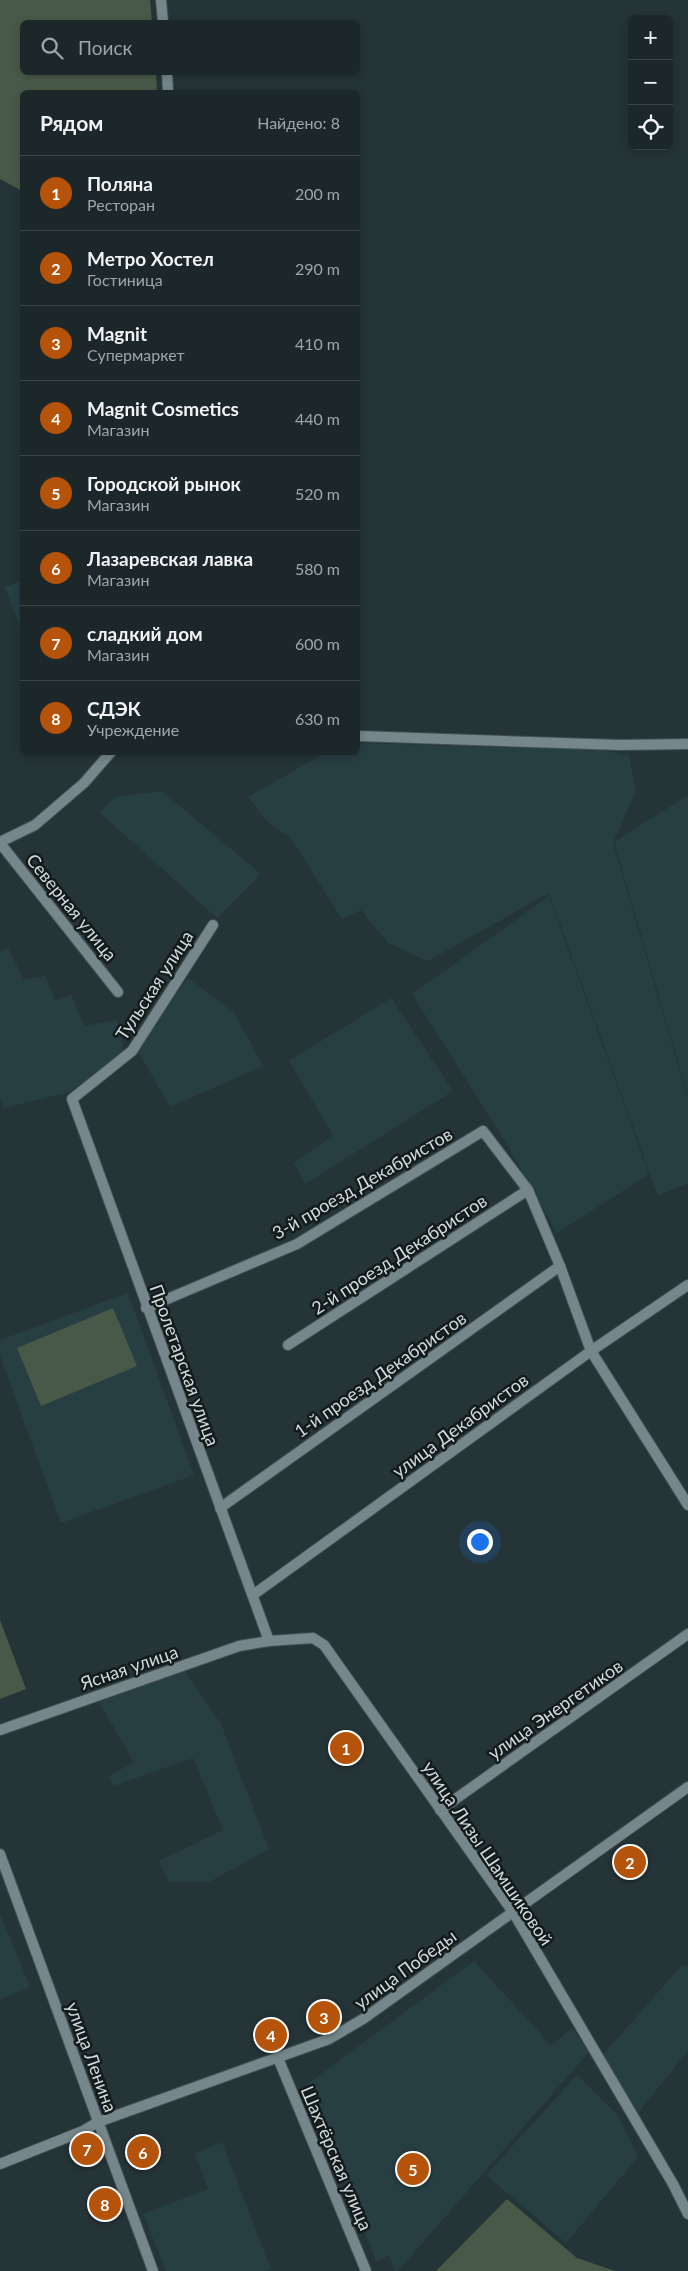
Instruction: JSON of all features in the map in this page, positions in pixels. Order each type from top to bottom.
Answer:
[{"type":"street","points":[[162,0],[163,20]]},
{"type":"street","points":[[167,75],[168,90]]},
{"type":"street","points":[[360,736],[622,745],[688,744]]},
{"type":"street","points":[[0,843],[35,825],[84,783],[108,755]]},
{"type":"street","name":"Северная улица","points":[[0,843],[118,992]]},
{"type":"street","name":"Тульская улица","points":[[72,1098],[132,1051],[213,924]]},
{"type":"street","name":"Пролетарская улица","points":[[72,1098],[146,1308],[269,1641]]},
{"type":"street","name":"3-й проезд Декабристов","points":[[146,1308],[297,1244],[483,1131],[528,1190]]},
{"type":"street","points":[[528,1190],[560,1266],[591,1351],[688,1505]]},
{"type":"street","name":"2-й проезд Декабристов","points":[[288,1346],[528,1190]]},
{"type":"street","name":"1-й проезд Декабристов","points":[[220,1508],[560,1266]]},
{"type":"street","name":"улица Декабристов","points":[[253,1595],[591,1351],[688,1285]]},
{"type":"street","name":"улица Энергетиков","points":[[440,1810],[688,1634]]},
{"type":"street","name":"улица Лизы Шамшиковой","points":[[269,1641],[313,1638],[324,1645],[513,1912],[673,2184],[688,2214]]},
{"type":"street","name":"Ясная улица","points":[[0,1730],[239,1646],[269,1641]]},
{"type":"street","name":"улица Победы","points":[[0,2164],[83,2131],[98,2122],[329,2039],[363,2020],[688,1787]]},
{"type":"street","name":"улица Ленина","points":[[0,1854],[153,2271]]},
{"type":"street","name":"Шахтёрская улица","points":[[278,2058],[366,2271]]},
{"type":"shaded area","points":[[20,582],[20,626],[5,587]]},
{"type":"shaded area","points":[[360,743],[603,750],[629,756],[636,791],[613,843],[688,1099],[688,1183],[658,1196],[549,893],[428,961],[388,943],[361,910],[342,919],[290,837],[266,821],[248,797],[322,755],[360,755]]},
{"type":"shaded area","points":[[162,791],[261,874],[217,918],[100,813],[115,797]]},
{"type":"shaded area","points":[[688,795],[688,1096],[614,842]]},
{"type":"shaded area","points":[[549,896],[649,1174],[557,1233],[503,1138],[412,994]]},
{"type":"shaded area","points":[[8,948],[24,980],[46,976],[55,1001],[71,994],[84,1026],[117,1020],[124,1053],[70,1092],[4,1108],[0,1099],[0,952]]},
{"type":"shaded area","points":[[188,978],[234,1012],[263,1066],[170,1107],[135,1046]]},
{"type":"shaded area","points":[[391,998],[453,1091],[305,1184],[294,1163],[333,1135],[289,1061]]},
{"type":"shaded area","points":[[128,1293],[194,1475],[61,1523],[0,1356],[0,1340]]},
{"type":"shaded area","points":[[185,1671],[221,1724],[269,1849],[209,1882],[168,1882],[159,1861],[223,1830],[193,1758],[113,1786],[109,1776],[134,1762],[99,1702]]},
{"type":"shaded area","points":[[0,1913],[30,1987],[0,1999]]},
{"type":"shaded area","points":[[474,1961],[551,2045],[572,2028],[589,2052],[398,2271],[395,2271],[389,2256],[376,2261],[306,2085]]},
{"type":"shaded area","points":[[682,1965],[688,1966],[688,2051],[638,2113],[602,2056]]},
{"type":"shaded area","points":[[577,2075],[619,2116],[638,2157],[566,2243],[486,2175]]},
{"type":"shaded area","points":[[222,2142],[271,2269],[266,2271],[166,2271],[143,2214],[208,2189],[195,2153]]},
{"type":"green space","points":[[0,0],[150,0],[152,20],[20,20],[20,75],[156,75],[157,90],[20,90],[20,190],[0,179]]},
{"type":"green space","points":[[113,1308],[137,1366],[41,1406],[17,1348]]},
{"type":"green space","points":[[0,1620],[26,1689],[0,1699]]},
{"type":"green space","points":[[507,2199],[577,2258],[615,2271],[436,2271]]},
{"type":"place","name":"Поляна","points":[[346,1748]]},
{"type":"place","name":"Метро Хостел","points":[[630,1862]]},
{"type":"place","name":"Magnit","points":[[324,2017]]},
{"type":"place","name":"Magnit Cosmetics","points":[[271,2035]]},
{"type":"place","name":"сладкий дом","points":[[87,2149]]},
{"type":"place","name":"Лазаревская лавка","points":[[143,2152]]},
{"type":"place","name":"Городской рынок","points":[[413,2169]]},
{"type":"place","name":"СДЭК","points":[[105,2204]]}]
